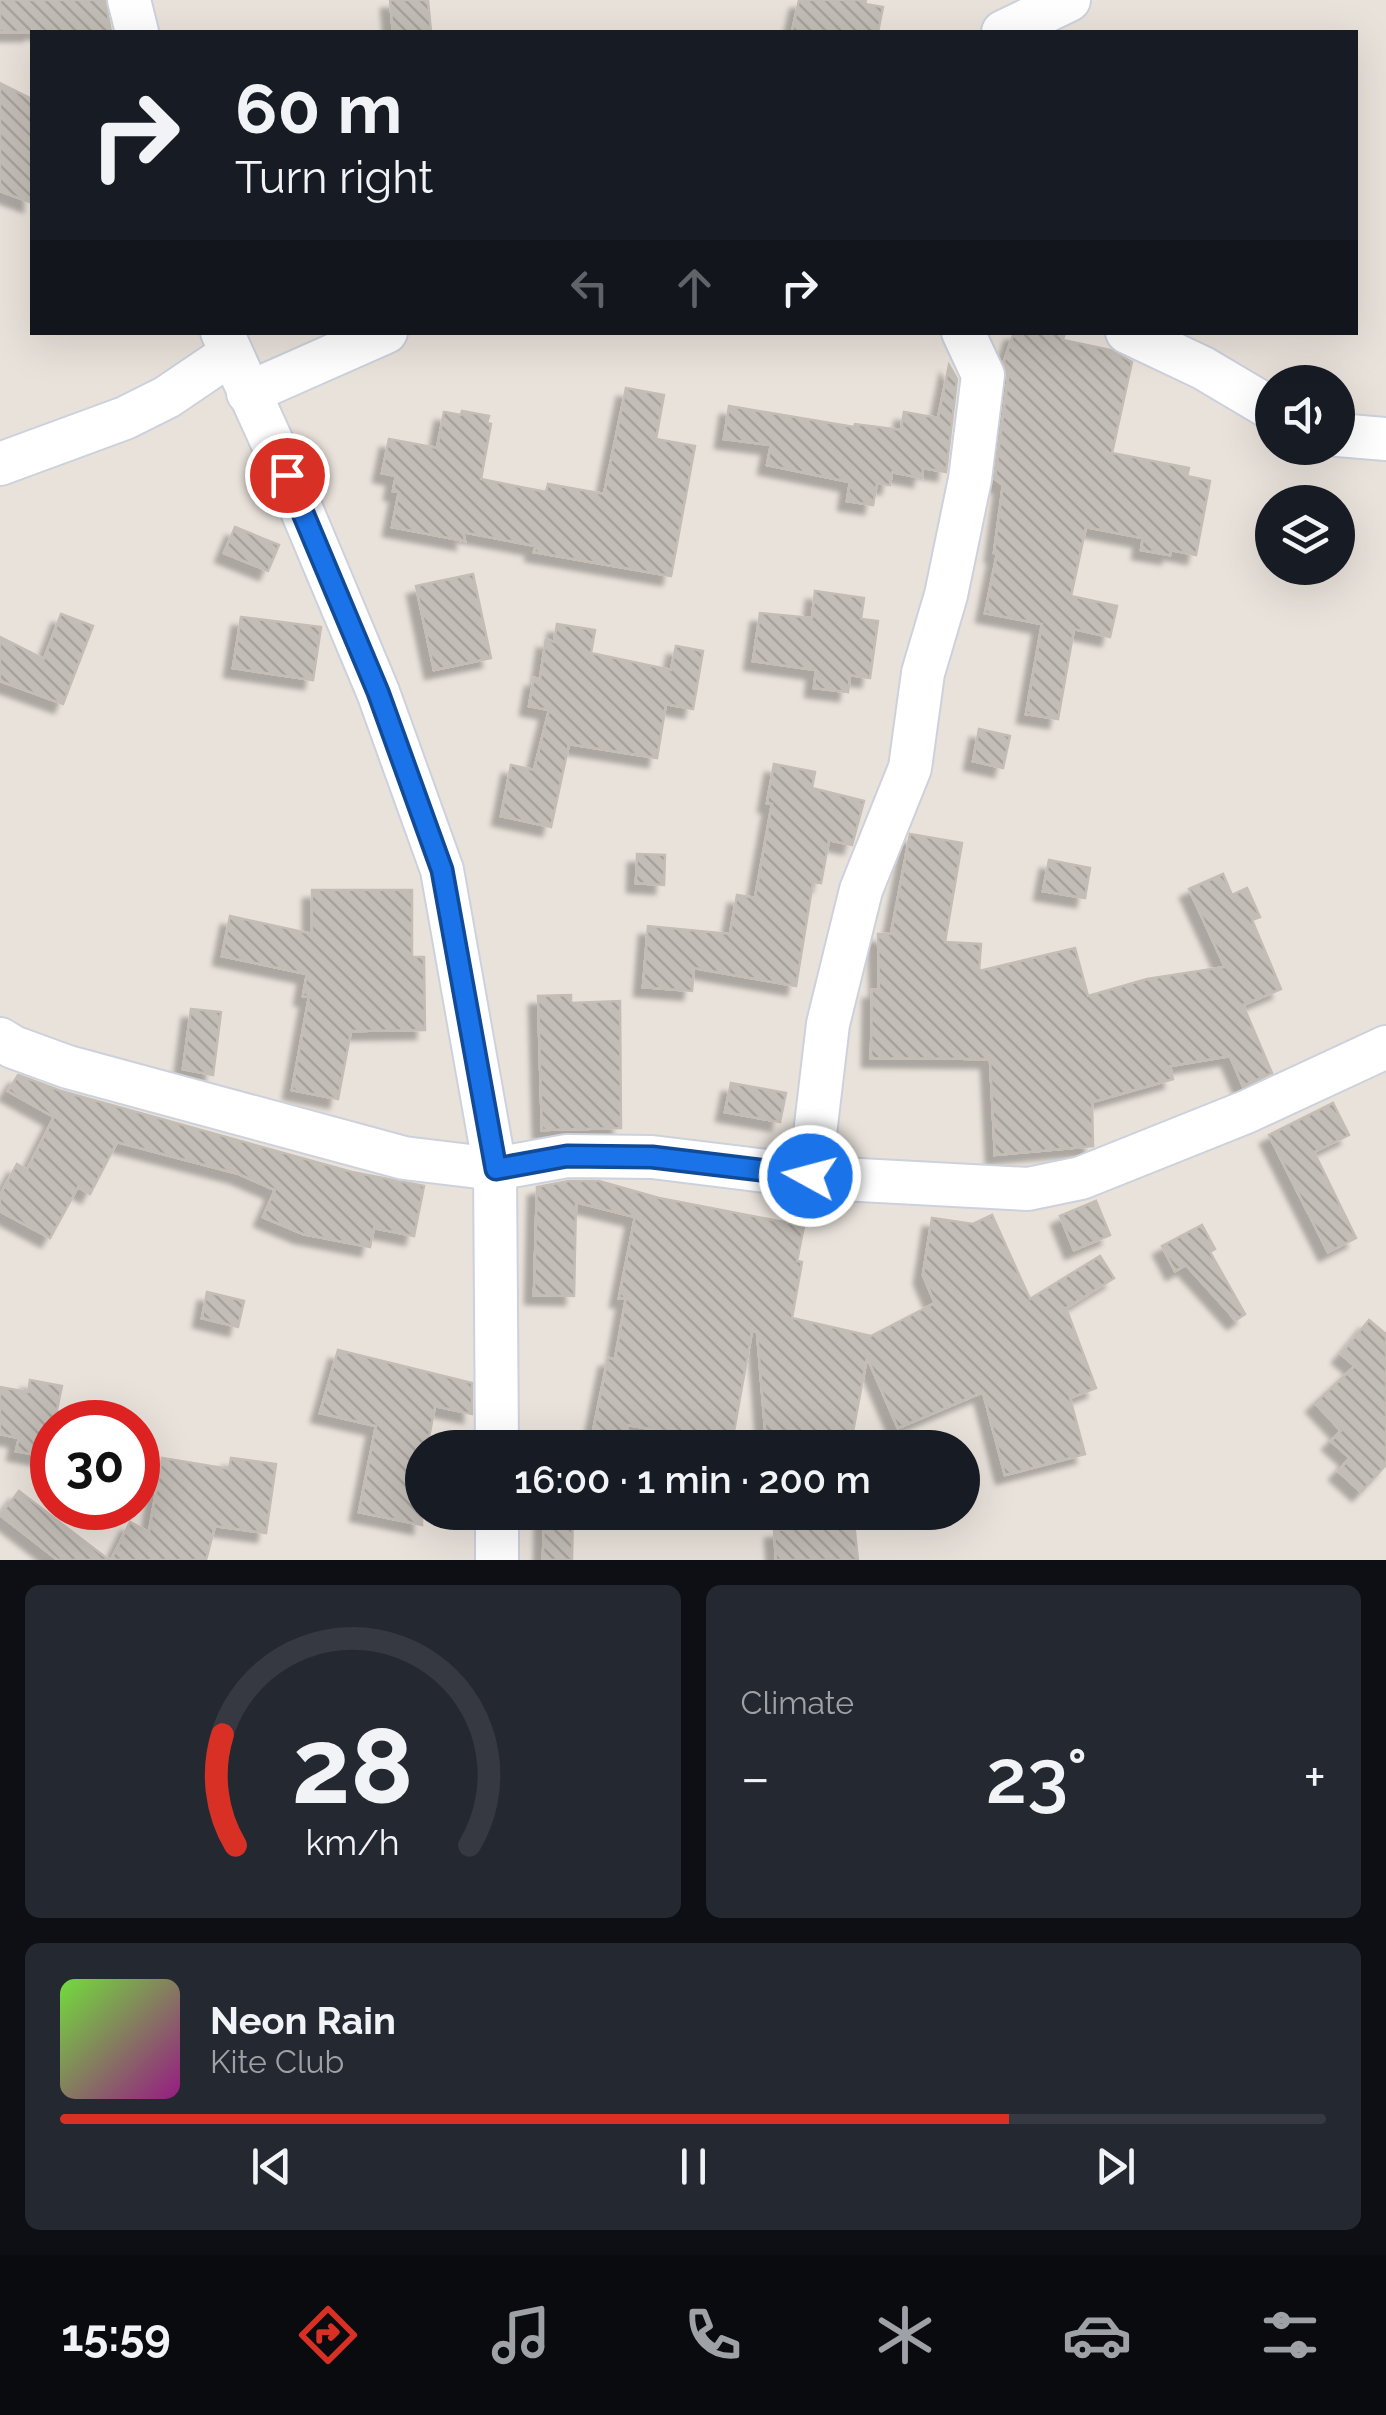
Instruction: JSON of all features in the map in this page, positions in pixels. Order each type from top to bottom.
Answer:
[{"type":"street","points":[[129,0],[136,30]]},
{"type":"street","points":[[1007,30],[1068,0]]},
{"type":"street","points":[[248,393],[379,335]]},
{"type":"street","points":[[810,1176],[828,1024],[861,890],[910,768],[923,673],[946,594],[970,479],[983,374],[964,335]]},
{"type":"street","points":[[1133,335],[1204,368],[1255,398]]},
{"type":"street","points":[[0,464],[125,418],[167,397],[225,344],[287,475],[378,692],[442,870],[496,1169],[497,1430]]},
{"type":"street","points":[[1355,437],[1386,438]]},
{"type":"street","points":[[0,1039],[68,1066],[404,1158],[496,1169],[567,1156],[652,1157],[810,1176],[1028,1189],[1055,1186],[1246,1112],[1386,1048]]},
{"type":"street","points":[[497,1530],[497,1560]]},
{"type":"building","points":[[0,0],[105,0],[111,30],[32,29],[0,32]]},
{"type":"building","points":[[390,0],[428,0],[431,30],[393,30]]},
{"type":"building","points":[[799,0],[866,0],[865,4],[883,7],[878,30],[792,30]]},
{"type":"building","points":[[0,83],[30,98],[30,202],[0,191]]},
{"type":"building","points":[[1013,335],[1064,335],[1063,340],[1110,350],[1132,362],[1112,453],[1189,468],[1187,476],[1210,481],[1196,555],[1141,550],[1143,538],[1086,527],[1071,596],[1117,606],[1110,637],[1074,629],[1058,719],[1026,714],[1042,624],[985,613],[997,554],[994,553],[1003,485],[995,479],[1008,378],[1004,361]]},
{"type":"building","points":[[949,365],[957,379],[946,472],[923,468],[922,478],[892,472],[890,485],[877,483],[873,505],[847,501],[850,482],[767,465],[771,445],[724,439],[729,406],[854,427],[855,424],[901,430],[904,412],[938,418]]},
{"type":"building","points":[[626,388],[664,395],[656,439],[695,446],[671,576],[534,552],[536,546],[463,532],[465,541],[392,527],[399,492],[393,491],[396,476],[382,473],[389,439],[437,448],[444,412],[489,416],[481,479],[546,492],[548,484],[604,494]]},
{"type":"building","points":[[235,527],[279,545],[268,571],[224,553]]},
{"type":"building","points":[[473,574],[491,658],[434,670],[416,586]]},
{"type":"building","points":[[815,591],[864,598],[861,619],[878,621],[870,678],[850,675],[848,692],[814,688],[816,670],[753,661],[760,613],[812,618]]},
{"type":"building","points":[[61,614],[93,626],[63,704],[0,681],[0,637],[44,659]]},
{"type":"building","points":[[241,617],[321,627],[313,680],[233,668]]},
{"type":"building","points":[[557,624],[595,630],[591,653],[671,670],[676,646],[703,651],[693,709],[666,704],[657,758],[569,744],[551,827],[501,816],[511,765],[534,770],[549,710],[529,706],[534,678],[540,679],[546,639],[554,642]]},
{"type":"building","points":[[979,729],[1010,736],[1003,768],[973,761]]},
{"type":"building","points":[[774,764],[815,772],[812,788],[864,801],[852,845],[829,840],[821,883],[813,882],[796,986],[694,968],[692,991],[643,987],[648,926],[730,934],[737,895],[755,898],[772,804],[767,803]]},
{"type":"building","points":[[910,834],[962,843],[945,942],[981,944],[979,971],[1075,948],[1088,996],[1147,979],[1225,967],[1189,889],[1223,874],[1232,895],[1247,888],[1260,917],[1252,920],[1281,989],[1243,1005],[1272,1073],[1243,1086],[1230,1056],[1170,1066],[1173,1079],[1092,1102],[1093,1146],[995,1155],[990,1059],[871,1058],[872,990],[879,990],[878,934],[891,934]]},
{"type":"building","points":[[637,854],[665,855],[664,885],[636,883]]},
{"type":"building","points":[[1049,860],[1090,868],[1085,898],[1043,891]]},
{"type":"building","points":[[312,890],[412,890],[412,957],[424,957],[425,1030],[351,1031],[338,1099],[292,1090],[309,997],[303,996],[307,974],[222,956],[230,916],[312,934]]},
{"type":"building","points":[[571,995],[571,1003],[620,1001],[621,1128],[542,1130],[538,996]]},
{"type":"building","points":[[191,1009],[221,1012],[213,1075],[183,1069]]},
{"type":"building","points":[[18,1075],[61,1091],[352,1172],[424,1186],[414,1236],[374,1228],[370,1247],[303,1234],[263,1217],[275,1190],[239,1174],[117,1142],[90,1194],[78,1187],[50,1238],[0,1211],[0,1195],[17,1164],[27,1170],[54,1117],[8,1091]]},
{"type":"building","points":[[731,1083],[786,1093],[780,1122],[725,1112]]},
{"type":"building","points":[[1333,1103],[1349,1135],[1314,1152],[1356,1238],[1328,1252],[1269,1135]]},
{"type":"building","points":[[599,1181],[659,1198],[804,1226],[792,1318],[871,1336],[935,1303],[923,1275],[932,1218],[973,1224],[992,1215],[1030,1299],[1100,1256],[1114,1278],[1066,1308],[1096,1388],[1070,1398],[1085,1454],[1005,1475],[983,1392],[898,1428],[867,1357],[853,1430],[765,1430],[757,1331],[752,1331],[734,1430],[657,1430],[628,1425],[627,1430],[593,1430],[608,1358],[615,1359],[626,1298],[619,1298],[635,1217],[576,1202],[574,1296],[534,1295],[537,1187]]},
{"type":"building","points":[[1096,1201],[1110,1235],[1074,1250],[1060,1216]]},
{"type":"building","points":[[1202,1225],[1215,1249],[1210,1252],[1245,1314],[1236,1320],[1186,1265],[1175,1271],[1162,1246]]},
{"type":"building","points":[[207,1292],[244,1301],[238,1327],[202,1318]]},
{"type":"building","points":[[1369,1320],[1386,1334],[1386,1465],[1361,1492],[1338,1471],[1350,1458],[1331,1441],[1341,1431],[1315,1403],[1355,1366],[1341,1354]]},
{"type":"building","points":[[338,1350],[472,1383],[472,1414],[435,1406],[430,1430],[405,1430],[405,1521],[359,1512],[376,1426],[320,1413]]},
{"type":"building","points":[[30,1380],[62,1386],[59,1400],[30,1400],[30,1454],[16,1451],[19,1438],[0,1434],[0,1387],[28,1392]]},
{"type":"building","points":[[162,1458],[229,1469],[231,1458],[276,1464],[266,1533],[215,1526],[206,1560],[111,1560],[126,1530],[160,1530]]},
{"type":"building","points":[[19,1491],[30,1499],[30,1530],[70,1530],[109,1560],[58,1560],[0,1515]]},
{"type":"building","points":[[544,1530],[573,1530],[572,1560],[543,1560]]},
{"type":"building","points":[[774,1530],[855,1530],[858,1560],[776,1560]]},
{"type":"route","points":[[287,475],[378,692],[442,870],[496,1169],[567,1156],[652,1157],[810,1176]]}]
